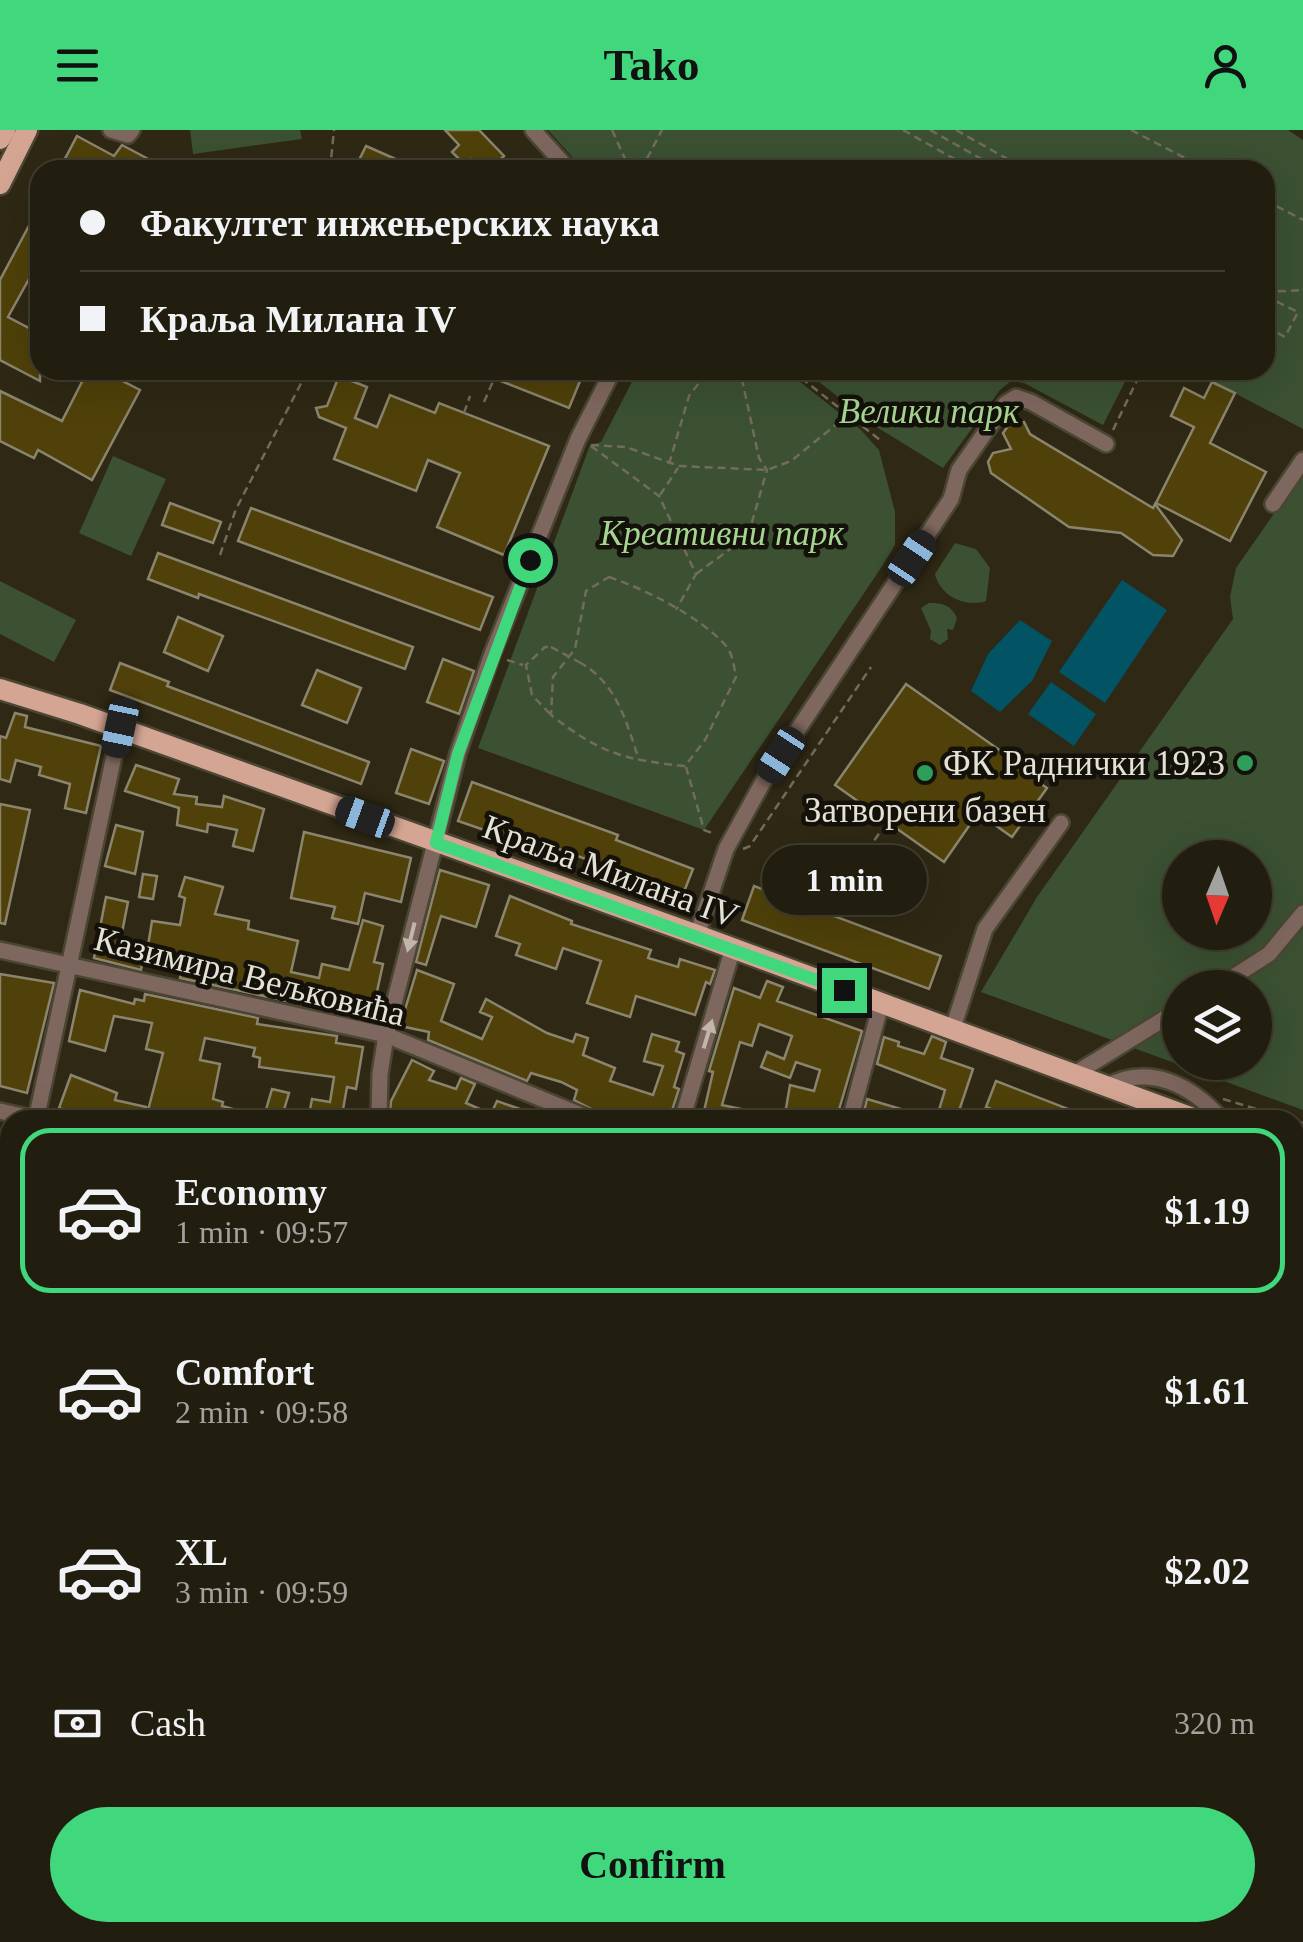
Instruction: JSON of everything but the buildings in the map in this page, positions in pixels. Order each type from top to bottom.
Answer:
[{"type":"main road","points":[[0,139],[5,130]]},
{"type":"main road","points":[[0,184],[28,130]]},
{"type":"main road","name":"Краља Милана IV","points":[[0,688],[734,948],[1072,1075],[1183,1110]]},
{"type":"street","points":[[112,130],[130,133]]},
{"type":"street","points":[[533,130],[560,160]]},
{"type":"street","points":[[379,1110],[386,1035],[458,754],[492,654],[578,439],[608,380]]},
{"type":"street","points":[[697,935],[731,840],[763,782],[951,499],[959,470],[1004,404],[1016,398],[1031,402],[1106,444]]},
{"type":"street","points":[[1273,504],[1303,460]]},
{"type":"street","points":[[39,1110],[120,728]]},
{"type":"street","points":[[952,1031],[985,929],[1062,824]]},
{"type":"street","points":[[1244,970],[1269,954],[1303,914]]},
{"type":"street","points":[[685,1110],[734,948]]},
{"type":"street","name":"Казимира Вељковића","points":[[0,950],[386,1035],[569,1110]]},
{"type":"street","points":[[853,1110],[881,1004]]},
{"type":"street","points":[[1072,1075],[1162,1020]]},
{"type":"path","points":[[331,160],[334,130]]},
{"type":"path","points":[[612,130],[626,160]]},
{"type":"path","points":[[646,160],[662,130]]},
{"type":"path","points":[[903,130],[956,160]]},
{"type":"path","points":[[930,130],[983,160]]},
{"type":"path","points":[[956,130],[1009,160]]},
{"type":"path","points":[[1131,130],[1189,160]]},
{"type":"path","points":[[1275,205],[1303,220]]},
{"type":"path","points":[[1275,293],[1303,290]]},
{"type":"path","points":[[1275,299],[1298,312],[1286,337],[1275,331]]},
{"type":"path","points":[[220,555],[236,509],[303,380]]},
{"type":"path","points":[[484,402],[494,380]]},
{"type":"path","points":[[669,464],[689,396],[701,380]]},
{"type":"path","points":[[676,610],[696,574],[748,536],[766,470],[759,458],[742,380]]},
{"type":"path","points":[[804,380],[880,440]]},
{"type":"path","points":[[1106,444],[1137,380]]},
{"type":"path","points":[[464,413],[470,396]]},
{"type":"path","points":[[696,574],[659,496],[590,444],[626,448],[679,466],[766,470],[791,461],[848,415]]},
{"type":"path","points":[[659,496],[679,466]]},
{"type":"path","points":[[551,716],[553,677],[575,649],[586,591],[609,577],[640,588],[710,631],[730,650],[736,676],[705,740],[685,766]]},
{"type":"path","points":[[526,666],[551,647],[603,678],[622,709],[640,761]]},
{"type":"path","points":[[508,661],[526,666]]},
{"type":"path","points":[[526,666],[532,695],[551,716],[588,744],[640,761],[685,766]]},
{"type":"path","points":[[685,766],[704,830],[731,840],[744,850],[870,667]]},
{"type":"path","points":[[867,851],[887,822]]},
{"type":"path","points":[[1205,1110],[1228,1099],[1263,1110]]},
{"type":"green space","points":[[190,130],[300,130],[302,139],[193,154]]},
{"type":"green space","points":[[548,130],[1288,130],[1303,140],[1303,429],[1210,380],[1275,380],[1275,160],[575,160]]},
{"type":"green space","name":"Креативни парк","points":[[633,380],[798,380],[861,430],[879,450],[895,512],[895,545],[704,830],[478,748],[590,445],[601,442]]},
{"type":"green space","name":"Велики парк","points":[[817,380],[1126,380],[1103,425],[1024,383],[1011,381],[1000,390],[943,468],[875,426]]},
{"type":"green space","points":[[113,456],[166,479],[131,556],[79,533]]},
{"type":"green space","points":[[1303,472],[1303,1110],[1221,1080],[1272,1080],[1272,970],[1162,970],[1162,1058],[981,992],[1037,897],[1233,619],[1230,597],[1236,568]]},
{"type":"green space","points":[[955,543],[976,549],[990,568],[986,601],[970,603],[954,598],[938,582],[935,574]]},
{"type":"green space","points":[[0,581],[76,620],[54,662],[0,634]]},
{"type":"green space","points":[[929,603],[946,606],[957,618],[953,630],[947,629],[948,639],[940,645],[930,639],[931,631],[921,608]]},
{"type":"water","points":[[1122,580],[1167,610],[1105,703],[1059,672]]},
{"type":"water","points":[[1020,620],[1052,641],[1032,681],[1000,712],[971,691],[988,654]]},
{"type":"water","points":[[1051,682],[1096,714],[1074,746],[1028,714]]},
{"type":"place","name":"ФК Раднички 1923","points":[[1245,763]]},
{"type":"place","name":"Затворени базен","points":[[925,773]]},
{"type":"route","points":[[530,560],[458,754],[436,843],[844,990]]}]
